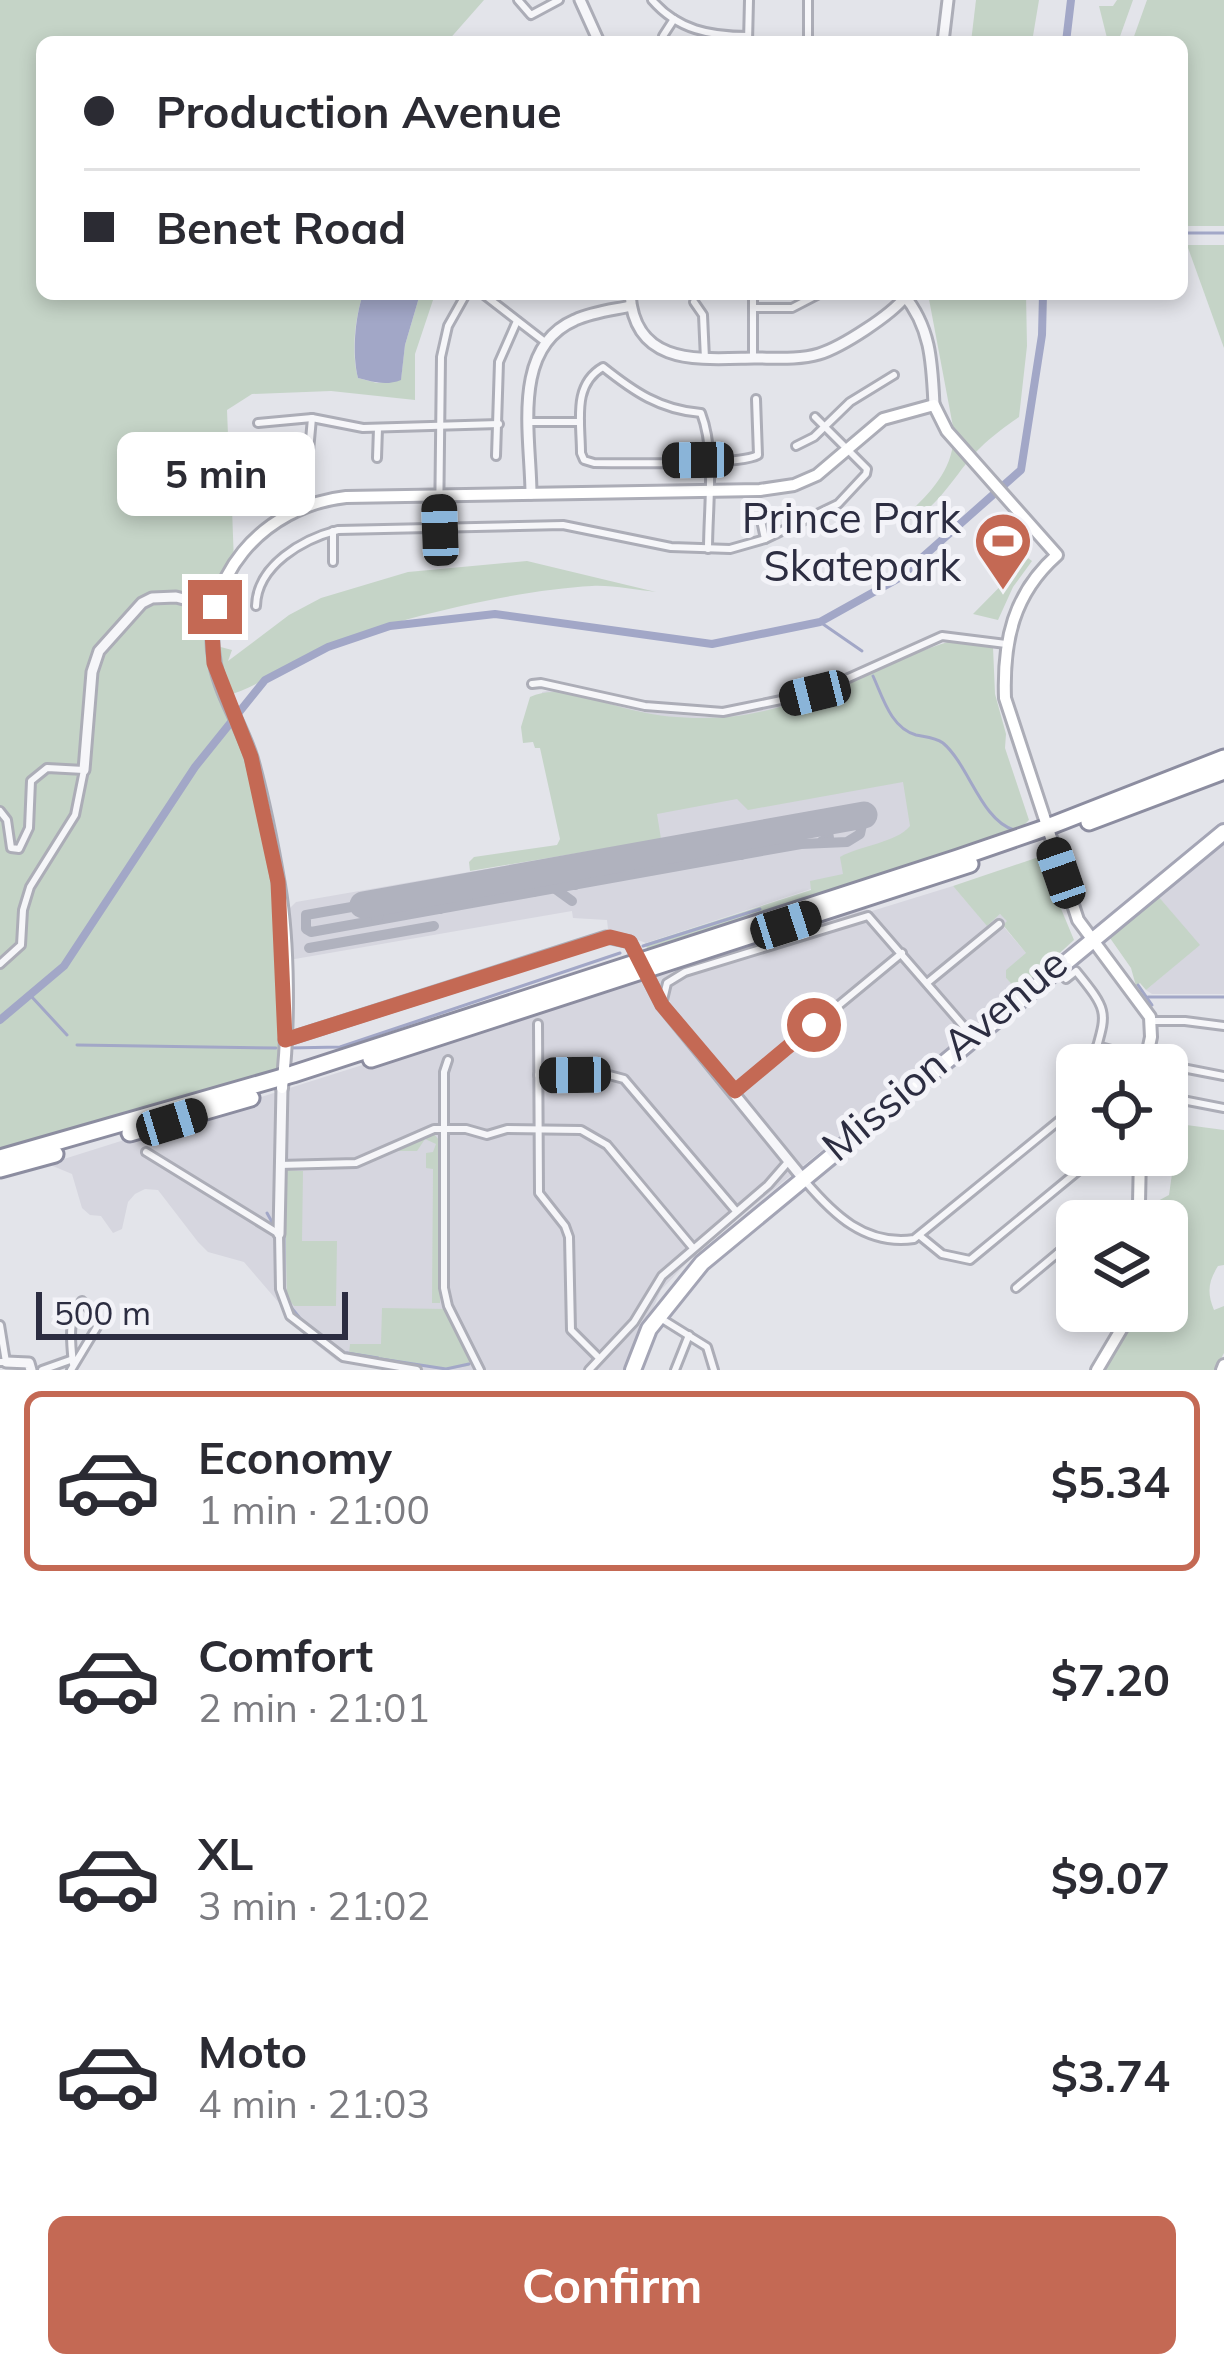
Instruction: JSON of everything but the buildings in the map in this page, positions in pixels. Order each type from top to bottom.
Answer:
[{"type":"highway","points":[[1047,833],[1224,758]]},
{"type":"highway","points":[[0,1168],[282,1083],[1224,771]]},
{"type":"highway","points":[[0,1158],[282,1083]]},
{"type":"main road","points":[[282,1083],[281,901],[255,774],[214,663],[212,633],[224,582],[262,530],[293,510],[346,497],[708,491],[794,485],[817,475],[883,419],[934,405],[947,431],[1057,555],[1020,600],[1006,644],[1005,698],[1078,920],[1146,1008],[1151,1022],[1148,1044]]},
{"type":"main road","name":"Mission Avenue","points":[[798,1172],[846,1147],[1091,937],[1222,832]]},
{"type":"main road","name":"Mission Avenue","points":[[637,1370],[649,1329],[695,1269],[780,1196],[798,1172],[973,1036]]},
{"type":"main road","points":[[912,1092],[925,1070]]},
{"type":"main road","points":[[846,1147],[876,1117],[878,1109]]},
{"type":"main road","points":[[1101,1366],[1120,1332]]},
{"type":"street","points":[[518,0],[531,14],[560,0]]},
{"type":"street","points":[[580,0],[596,36]]},
{"type":"street","points":[[652,0],[674,19],[705,34],[722,36]]},
{"type":"street","points":[[748,36],[749,0]]},
{"type":"street","points":[[808,0],[808,36]]},
{"type":"street","points":[[944,36],[948,0]]},
{"type":"street","points":[[663,36],[674,19]]},
{"type":"street","points":[[440,530],[443,345],[463,300]]},
{"type":"street","points":[[491,300],[545,342]]},
{"type":"street","points":[[531,494],[532,372],[545,342],[578,318],[630,300],[652,344],[675,356],[805,357],[828,351],[900,300]]},
{"type":"street","points":[[753,300],[753,358]]},
{"type":"street","points":[[753,308],[792,308],[807,300]]},
{"type":"street","points":[[907,300],[931,345],[934,405]]},
{"type":"street","points":[[694,302],[703,315],[705,359]]},
{"type":"street","points":[[496,456],[499,362],[518,321]]},
{"type":"street","points":[[708,549],[707,460],[700,413],[639,400],[603,367],[586,379],[580,394],[580,453],[594,464],[707,460],[752,459],[758,455],[757,399]]},
{"type":"street","points":[[796,446],[814,437],[850,402],[895,375]]},
{"type":"street","points":[[256,606],[257,592],[284,556],[333,531],[563,525],[649,542],[708,549],[745,547],[838,504],[866,474],[867,469],[815,417]]},
{"type":"street","points":[[258,423],[312,418],[378,428],[499,424]]},
{"type":"street","points":[[272,478],[308,462],[312,418]]},
{"type":"street","points":[[530,422],[580,422]]},
{"type":"street","points":[[377,458],[378,428]]},
{"type":"street","points":[[762,525],[765,539]]},
{"type":"street","points":[[649,542],[652,530]]},
{"type":"street","points":[[333,531],[334,562]]},
{"type":"street","points":[[0,964],[21,945],[29,887],[74,815],[84,770],[92,672],[99,651],[152,598],[176,597],[215,607]]},
{"type":"street","points":[[532,684],[541,682],[673,711],[723,712],[815,693],[942,636],[1006,644]]},
{"type":"street","points":[[0,811],[7,820],[11,848],[19,849],[29,828],[31,781],[47,768],[84,770]]},
{"type":"street","points":[[662,1005],[667,983],[685,972],[861,916],[872,917],[973,1036]]},
{"type":"street","points":[[927,982],[998,924]]},
{"type":"street","points":[[285,1040],[606,937],[630,942],[662,1005],[836,1217],[850,1226],[891,1239],[920,1236],[1056,1123]]},
{"type":"street","points":[[735,1091],[902,953]]},
{"type":"street","points":[[1066,980],[1076,971],[1101,1002],[1105,1022],[1098,1044]]},
{"type":"street","points":[[1151,1022],[1224,1026]]},
{"type":"street","points":[[538,1024],[538,1193],[560,1218],[568,1238],[571,1330],[599,1358]]},
{"type":"street","points":[[448,1060],[444,1288],[476,1369]]},
{"type":"street","points":[[1188,1069],[1224,1076]]},
{"type":"street","points":[[538,1075],[624,1079],[736,1211]]},
{"type":"street","points":[[282,1083],[280,1289],[290,1316],[343,1357],[418,1370]]},
{"type":"street","points":[[1188,1101],[1224,1108]]},
{"type":"street","points":[[279,1165],[356,1163],[425,1131],[466,1129],[487,1135],[507,1129],[581,1130],[600,1138],[693,1248]]},
{"type":"street","points":[[146,1152],[279,1234]]},
{"type":"street","points":[[589,1370],[634,1322],[662,1276],[736,1211],[798,1172]]},
{"type":"street","points":[[920,1236],[942,1255],[970,1261],[1072,1176]]},
{"type":"street","points":[[1016,1288],[1056,1254]]},
{"type":"street","points":[[42,1370],[73,1364],[97,1327],[82,1301],[74,1314],[73,1364]]},
{"type":"street","points":[[659,1317],[706,1346],[714,1370]]},
{"type":"street","points":[[0,1325],[3,1362],[29,1363],[32,1370]]},
{"type":"street","points":[[675,1370],[689,1336]]},
{"type":"shaded area","points":[[876,673],[1014,823],[1015,830],[1005,833],[998,828],[646,943],[608,929],[607,920],[573,918],[572,911],[289,960],[287,911],[296,902],[548,858],[566,847],[542,692],[551,690],[643,712],[706,717],[766,709]]},
{"type":"shaded area","points":[[1224,841],[1224,994],[1152,994],[1146,990],[1199,945],[1158,896]]},
{"type":"shaded area","points":[[953,886],[987,925],[1000,914],[1008,921],[1003,926],[1027,954],[1006,978],[1018,991],[698,1251],[661,1290],[626,1370],[389,1370],[337,1361],[311,1340],[244,1262],[208,1252],[158,1190],[135,1194],[128,1202],[122,1229],[113,1233],[101,1216],[82,1208],[72,1174],[48,1164],[861,908],[872,911]]},
{"type":"green space","points":[[0,0],[484,0],[452,36],[36,36],[36,300],[362,300],[356,368],[358,378],[377,383],[401,379],[418,300],[433,300],[415,354],[415,400],[331,391],[252,394],[227,410],[228,435],[258,487],[253,502],[247,499],[232,508],[234,564],[224,582],[213,645],[232,650],[228,661],[289,615],[321,598],[408,572],[527,561],[656,592],[592,586],[456,607],[324,647],[226,696],[244,738],[281,901],[283,1074],[0,1149]]},
{"type":"green space","points":[[976,0],[1039,0],[1033,36],[972,36]]},
{"type":"green space","points":[[1117,0],[1133,0],[1120,36],[1106,36],[1099,6],[1113,6]]},
{"type":"green space","points":[[1147,0],[1224,0],[1224,226],[1188,226],[1188,36],[1134,36]]},
{"type":"green space","points":[[1188,245],[1224,245],[1224,348],[1188,248]]},
{"type":"green space","points":[[929,300],[1026,300],[1027,346],[1019,417],[981,447],[923,513],[898,523],[944,472],[954,432]]},
{"type":"green space","name":"Prince Park Skatepark","points":[[1028,558],[1032,561],[998,620],[973,614]]},
{"type":"green space","points":[[954,640],[993,647],[1005,748],[1029,820],[1023,826],[845,889],[648,949],[644,944],[811,890],[810,881],[843,874],[840,857],[910,826],[903,782],[748,810],[737,799],[657,814],[661,839],[470,871],[474,857],[557,845],[560,839],[540,748],[533,742],[523,743],[521,727],[530,697],[569,693],[661,715],[736,716],[800,701]]},
{"type":"green space","points":[[1036,858],[1047,864],[1074,940],[1018,991],[1006,978],[1006,970],[1026,953],[1003,925],[1007,921],[1000,914],[987,926],[953,886]]},
{"type":"green space","points":[[1158,896],[1200,945],[1146,990],[1140,983],[1136,986],[1131,968],[1110,938]]},
{"type":"green space","points":[[1188,1125],[1224,1130],[1224,1265],[1218,1266],[1210,1282],[1210,1293],[1214,1310],[1224,1306],[1224,1353],[1215,1370],[1105,1370],[1124,1332],[1188,1332],[1188,1200],[1160,1200],[1169,1195],[1172,1176],[1188,1176]]},
{"type":"green space","points":[[434,1134],[439,1140],[440,1303],[432,1303],[433,1169],[426,1168],[426,1153],[433,1152],[436,1144],[425,1139],[417,1151],[397,1151]]},
{"type":"green space","points":[[284,1170],[303,1171],[302,1241],[337,1241],[336,1306],[294,1306],[287,1297]]},
{"type":"green space","points":[[382,1308],[445,1309],[470,1359],[469,1366],[444,1370],[349,1354],[350,1344],[381,1344]]},
{"type":"water","points":[[362,300],[418,300],[401,380],[385,383],[358,378]]},
{"type":"waterway","points":[[1067,36],[1071,0]]},
{"type":"waterway","points":[[1188,233],[1224,233]]},
{"type":"waterway","points":[[0,1020],[64,966],[195,767],[265,680],[328,647],[390,626],[495,614],[712,644],[820,622],[899,578],[1021,470],[1042,335],[1043,300]]},
{"type":"waterway","points":[[820,622],[862,651]]},
{"type":"waterway","points":[[873,676],[900,726],[943,743],[984,804],[1014,830]]},
{"type":"waterway","points":[[643,946],[760,909]]},
{"type":"waterway","points":[[289,1048],[340,1047],[620,953]]},
{"type":"waterway","points":[[1138,985],[1152,1005]]},
{"type":"waterway","points":[[31,996],[67,1035]]},
{"type":"waterway","points":[[1148,997],[1224,997]]},
{"type":"waterway","points":[[77,1045],[276,1048]]},
{"type":"waterway","points":[[267,1213],[272,1222]]},
{"type":"waterway","points":[[284,1229],[284,1292]]},
{"type":"waterway","points":[[290,1306],[299,1317]]},
{"type":"waterway","points":[[303,1322],[341,1351]]},
{"type":"waterway","points":[[347,1353],[378,1358]]},
{"type":"waterway","points":[[381,1359],[446,1369],[469,1364]]},
{"type":"taxiway","points":[[363,905],[306,915],[306,929],[311,932],[801,844],[847,842],[860,834],[864,815]]},
{"type":"taxiway","points":[[822,841],[829,838],[826,822]]},
{"type":"taxiway","points":[[740,837],[733,845],[741,855]]},
{"type":"taxiway","points":[[575,885],[592,864]]},
{"type":"taxiway","points":[[527,876],[537,880],[534,892]]},
{"type":"taxiway","points":[[554,888],[572,901]]},
{"type":"taxiway","points":[[436,892],[444,897],[440,909]]},
{"type":"taxiway","points":[[376,920],[386,901]]},
{"type":"taxiway","points":[[309,948],[434,926]]},
{"type":"runway","points":[[363,905],[864,815]]},
{"type":"place","name":"Prince Park Skatepark","points":[[1003,592]]},
{"type":"route","points":[[215,607],[214,663],[251,757],[278,882],[284,933],[285,1040],[606,937],[630,942],[662,1005],[735,1091],[814,1025]]}]
